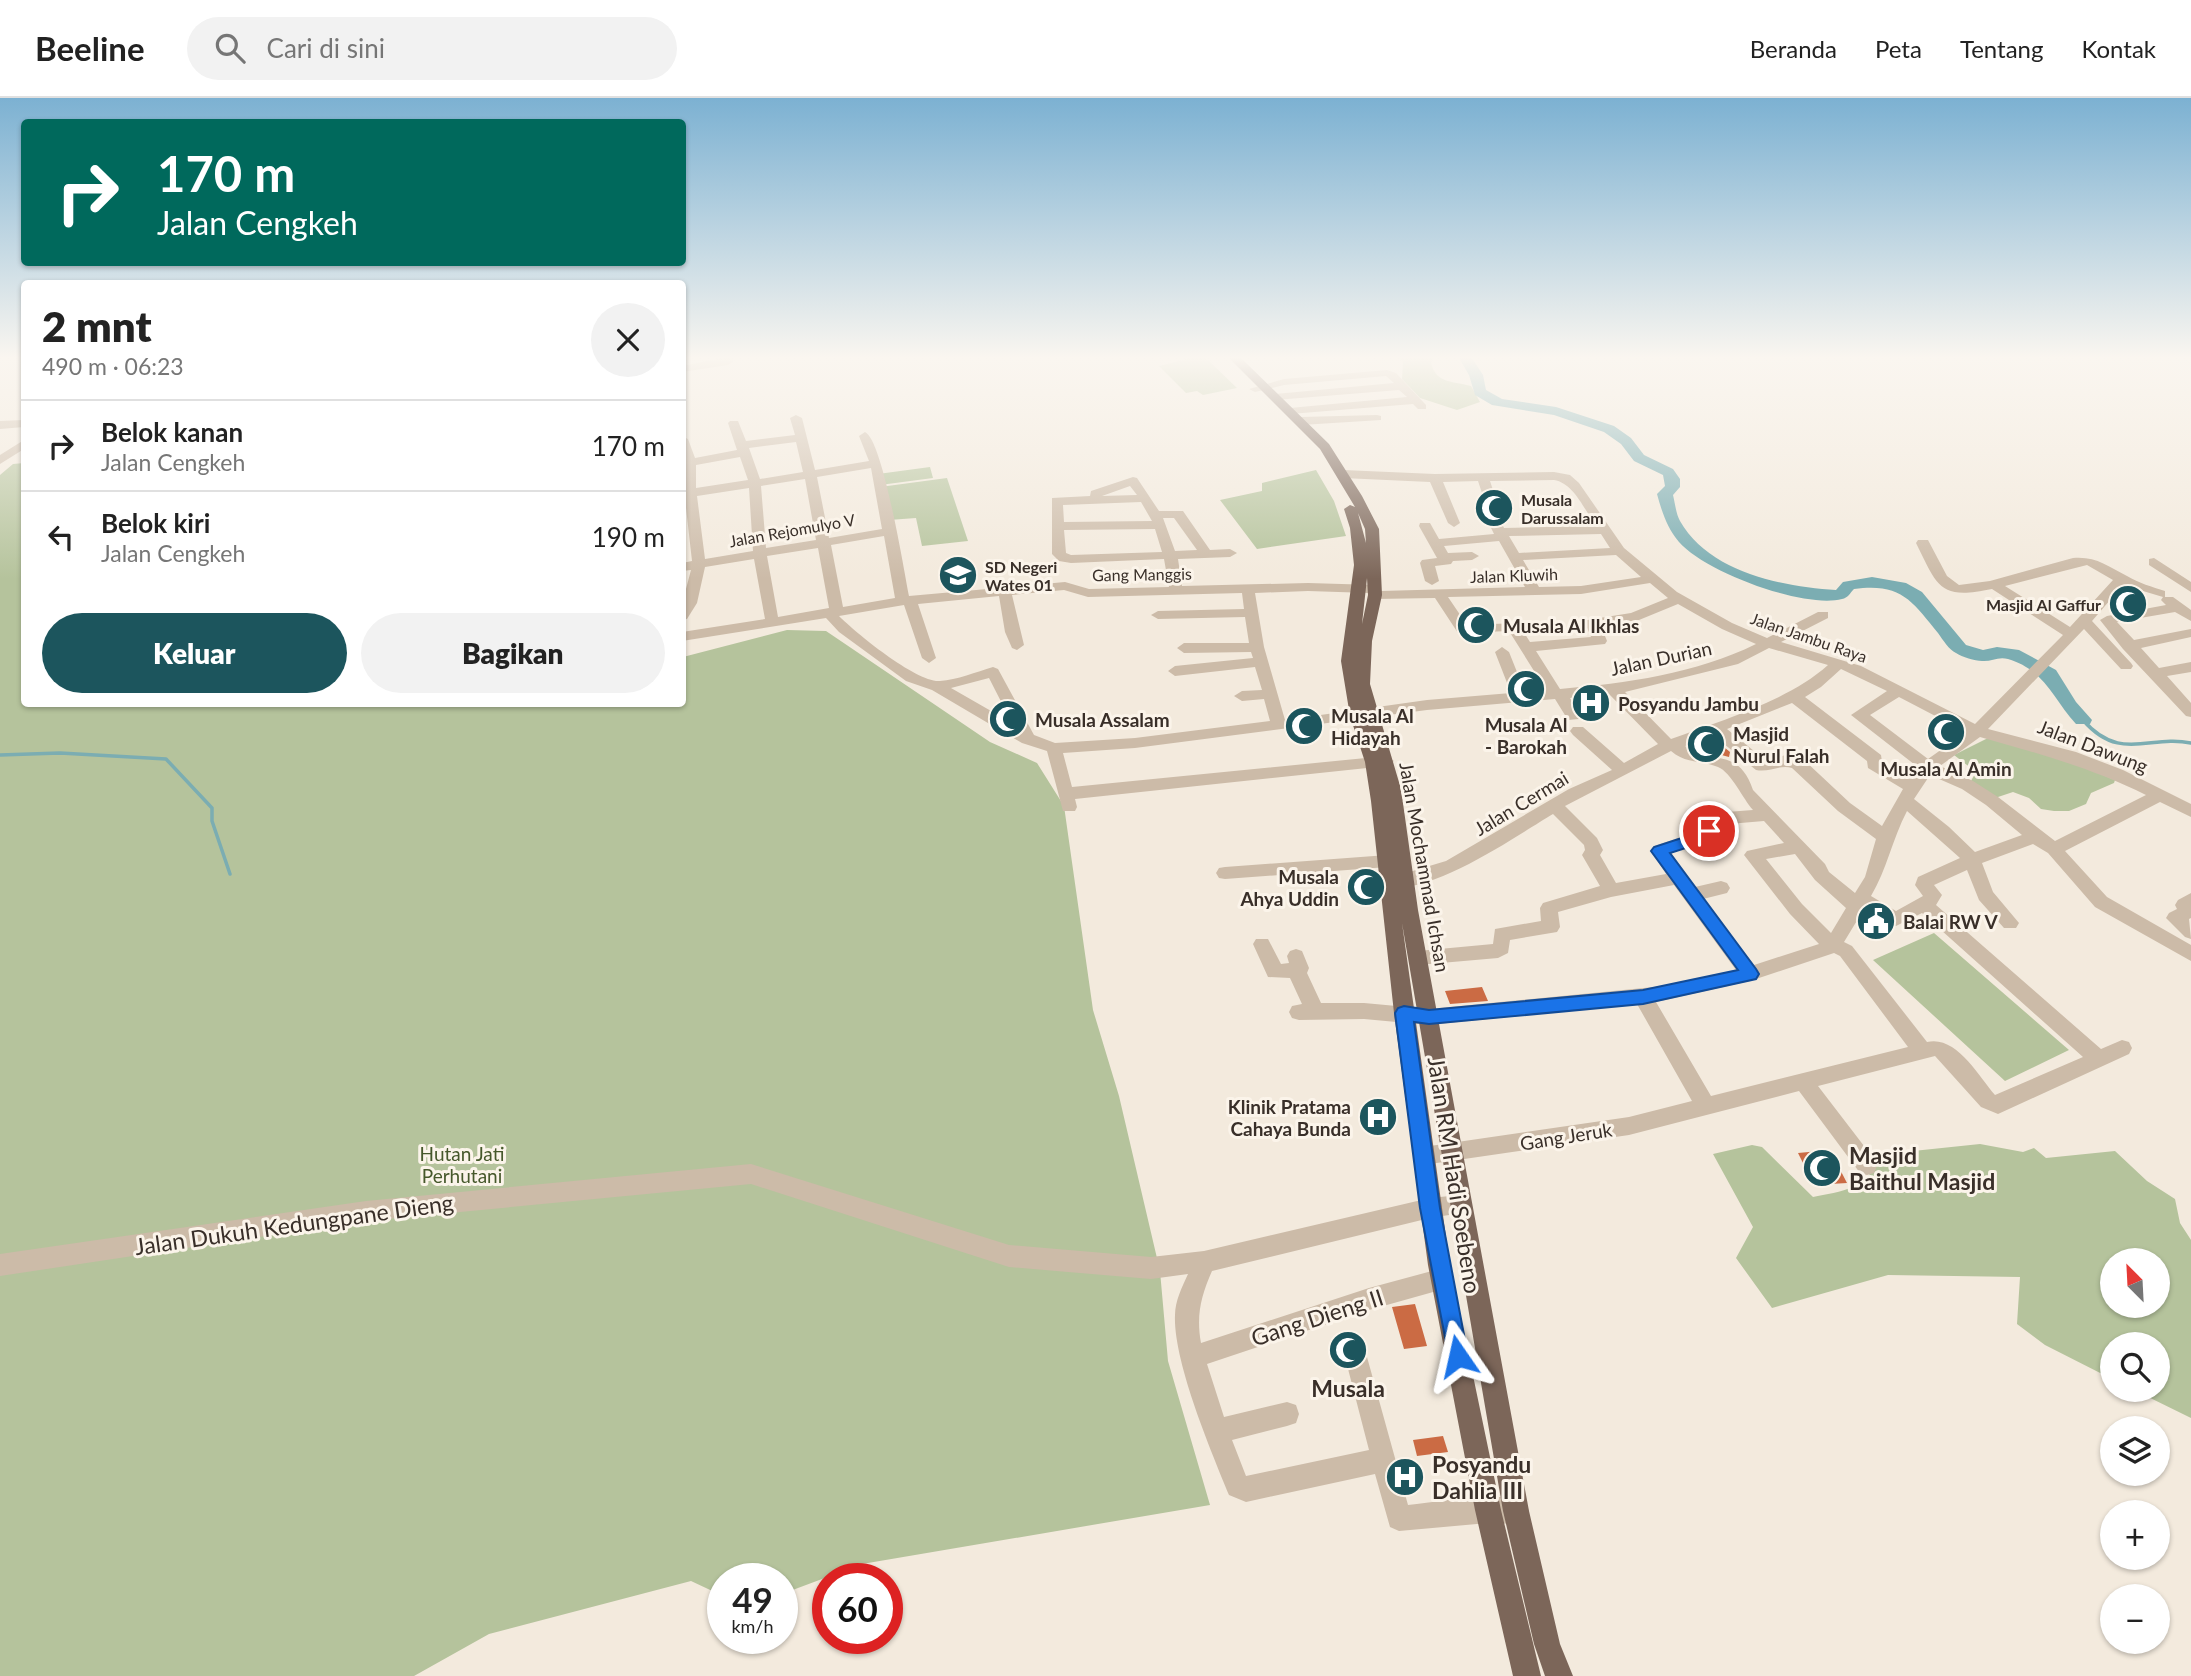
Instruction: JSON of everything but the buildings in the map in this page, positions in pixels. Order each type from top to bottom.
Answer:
[{"type":"main road","name":"Jalan Mochammad Ichsan","points":[[1301,432],[1372,529],[1363,664],[1365,715],[1380,762],[1404,860],[1398,881],[1404,1013]]},
{"type":"main road","name":"Jalan Mochammad Ichsan","points":[[1311,432],[1343,474],[1350,496]]},
{"type":"main road","name":"Jalan Mochammad Ichsan","points":[[1380,762],[1385,861],[1398,881],[1418,958],[1429,1017]]},
{"type":"main road","name":"Jalan RM Hadi Soebeno","points":[[1404,1013],[1430,1208],[1443,1279],[1488,1510],[1527,1676]]},
{"type":"main road","name":"Jalan RM Hadi Soebeno","points":[[1429,1017],[1516,1511],[1547,1644],[1559,1676]]},
{"type":"main road","points":[[1443,1279],[1472,1272]]},
{"type":"street","points":[[737,432],[755,483],[760,554],[772,621]]},
{"type":"street","points":[[799,432],[811,474],[832,612],[844,629],[911,678],[937,687],[1044,747],[1060,748],[1071,800],[1380,762]]},
{"type":"street","points":[[865,436],[876,464],[906,601],[929,658]]},
{"type":"street","points":[[690,462],[801,438]]},
{"type":"street","points":[[0,448],[21,446]]},
{"type":"street","points":[[0,460],[21,447]]},
{"type":"street","points":[[686,450],[690,462],[689,535],[699,564],[686,610]]},
{"type":"street","points":[[688,502],[755,483],[876,464]]},
{"type":"street","name":"Jalan Jambu Raya","points":[[1343,474],[1435,478],[1566,478],[1575,486],[1619,551],[1678,599],[1769,645],[1839,663],[1977,731]]},
{"type":"street","points":[[1084,499],[1129,476],[1146,498],[1172,555],[1177,591]]},
{"type":"street","points":[[1483,477],[1492,505],[1486,505],[1500,535],[1535,592]]},
{"type":"street","points":[[1435,478],[1454,523]]},
{"type":"street","points":[[1146,498],[1056,501],[1060,526],[1059,554],[1064,558],[1230,553]]},
{"type":"street","points":[[1060,526],[1156,520],[1178,514],[1206,553]]},
{"type":"street","points":[[1425,526],[1432,539],[1437,542],[1446,562],[1427,563],[1432,581]]},
{"type":"street","points":[[1437,542],[1500,535],[1603,530]]},
{"type":"street","name":"Jalan Rejomulyo V","points":[[686,566],[891,531]]},
{"type":"street","points":[[1923,543],[1946,584],[1953,589],[1961,591],[1995,585],[2040,569],[2085,561],[2123,574],[2160,594],[2191,617]]},
{"type":"street","points":[[1514,557],[1619,551]]},
{"type":"street","points":[[1445,557],[1472,556]]},
{"type":"street","points":[[2154,562],[2191,588]]},
{"type":"street","points":[[1262,944],[1275,972],[1296,963],[1307,1012],[1404,1013],[1429,1017],[1643,997],[1750,974],[1832,947],[1873,878],[1885,838],[1908,794],[1929,766],[1977,731],[2072,635],[2123,574]]},
{"type":"street","name":"Jalan Kluwih","points":[[1368,592],[1440,595],[1535,592],[1600,588],[1653,579]]},
{"type":"street","points":[[1995,585],[2072,635]]},
{"type":"street","name":"Gang Manggis","points":[[686,636],[906,601],[1065,586],[1088,593],[1248,590],[1368,592]]},
{"type":"street","points":[[1248,590],[1260,654],[1279,725]]},
{"type":"street","points":[[1004,592],[1011,613],[1011,632],[1017,645]]},
{"type":"street","points":[[1440,595],[1463,631],[1503,620],[1513,626],[1573,716],[1594,713]]},
{"type":"street","points":[[1526,647],[1600,641],[1592,623],[1634,617],[1678,599]]},
{"type":"street","points":[[2177,607],[2108,619],[2108,624],[2154,674],[2187,704]]},
{"type":"street","points":[[1158,615],[1252,612]]},
{"type":"street","name":"Jalan Durian","points":[[1060,748],[1135,743],[1427,705],[1613,689],[1707,670],[1769,645],[1822,615]]},
{"type":"street","points":[[2084,621],[2126,666]]},
{"type":"street","points":[[2128,646],[2191,633]]},
{"type":"street","points":[[1187,648],[1260,654],[1171,668],[1189,661],[1187,648]]},
{"type":"street","points":[[1502,652],[1520,697]]},
{"type":"street","name":"Jalan Cermai","points":[[1398,881],[1433,873],[1473,856],[1555,806],[1671,745],[1794,696],[1816,684],[1839,663]]},
{"type":"street","points":[[2154,674],[2191,667]]},
{"type":"street","points":[[937,687],[993,672],[1028,739]]},
{"type":"street","points":[[1613,689],[1671,745],[1687,756],[1726,762],[1742,780],[1746,792],[1819,869],[1821,875],[1857,902],[1896,919],[1932,899],[1933,895],[1924,882],[1972,860],[2035,837]]},
{"type":"street","points":[[1899,691],[1859,715],[1929,766],[1992,801],[2035,837],[2054,849],[2101,902],[2187,947]]},
{"type":"street","points":[[1242,696],[1272,694]]},
{"type":"street","points":[[1794,696],[1875,760],[1874,764],[1908,794],[1972,860],[1979,874],[1982,890],[2010,923]]},
{"type":"street","points":[[1714,727],[1762,766],[1786,760],[1798,764],[1844,807],[1885,838]]},
{"type":"street","points":[[1578,731],[1623,771]]},
{"type":"street","name":"Jalan Dawung","points":[[1977,731],[2043,747],[2117,774],[2191,811]]},
{"type":"street","points":[[2054,849],[2160,795]]},
{"type":"street","points":[[1555,806],[1591,842],[1594,850],[1591,855],[1611,890]]},
{"type":"street","points":[[1750,974],[1660,850],[1709,834],[1707,823],[1713,819],[1768,815]]},
{"type":"street","points":[[1799,848],[1753,855],[1832,947],[1846,951],[1923,1052],[1935,1048],[1944,1050],[1988,1101],[1998,1105],[2123,1048]]},
{"type":"street","points":[[1225,873],[1404,860]]},
{"type":"street","points":[[1418,958],[1498,951],[1502,948],[1501,934],[1551,927],[1549,908],[1611,890],[1678,878]]},
{"type":"street","points":[[1692,895],[1721,888]]},
{"type":"street","points":[[2191,900],[2184,905],[2188,912],[2175,918],[2191,932]]},
{"type":"street","points":[[1923,904],[2099,1059]]},
{"type":"street","points":[[1643,997],[1707,1108]]},
{"type":"street","name":"Gang Jeruk","points":[[1423,1156],[1452,1154],[1629,1126],[1923,1052]]},
{"type":"street","points":[[1804,1083],[1867,1166]]},
{"type":"street","name":"Jalan Dukuh Kedungpane Dieng","points":[[0,1265],[366,1211],[751,1174],[1009,1256],[1151,1268],[1204,1262],[1430,1208],[1460,1205]]},
{"type":"street","points":[[1204,1262],[1186,1312],[1193,1357],[1237,1485],[1242,1489],[1382,1460]]},
{"type":"street","name":"Gang Dieng II","points":[[1193,1357],[1369,1299],[1443,1279]]},
{"type":"street","points":[[1359,1365],[1399,1518],[1488,1510],[1516,1511]]},
{"type":"street","points":[[1218,1431],[1287,1414]]},
{"type":"green space","name":"Hutan Jati Perhutani","points":[[21,463],[21,707],[686,707],[686,656],[787,630],[826,631],[990,742],[1037,763],[1064,806],[1093,1010],[1119,1096],[1160,1271],[1168,1361],[1210,1505],[868,1563],[812,1563],[812,1583],[798,1588],[798,1563],[707,1563],[707,1588],[691,1581],[489,1634],[414,1676],[0,1676],[0,475],[13,464]]},
{"type":"green space","points":[[930,467],[933,478],[880,485],[878,474]]},
{"type":"green space","points":[[1316,470],[1334,501],[1346,536],[1257,549],[1220,500],[1262,491],[1262,483]]},
{"type":"green space","points":[[947,478],[968,541],[922,546],[916,518],[889,520],[880,487]]},
{"type":"green space","points":[[1988,738],[2049,753],[2115,780],[2114,783],[2091,793],[2086,804],[2069,811],[2041,809],[2029,798],[2013,792],[1995,798],[1971,781],[1976,772],[1954,755]]},
{"type":"green space","points":[[1934,933],[2069,1050],[2005,1081],[1873,960]]},
{"type":"green space","points":[[1980,1144],[2023,1152],[2034,1148],[2046,1158],[2115,1151],[2147,1181],[2175,1199],[2180,1223],[2191,1240],[2191,1418],[2158,1402],[2170,1402],[2170,1332],[2100,1332],[2100,1373],[2045,1345],[2017,1324],[2020,1277],[1888,1275],[1772,1308],[1736,1258],[1753,1227],[1713,1154],[1752,1145],[1762,1147],[1813,1197],[1854,1186],[1869,1175],[1874,1166],[1875,1155]]},
{"type":"waterway","points":[[1613,432],[1626,441],[1639,458],[1668,472],[1673,479],[1672,487],[1665,494],[1671,519],[1685,540],[1706,557],[1732,572],[1788,590],[1840,595],[1849,585],[1872,582],[1900,586],[1916,596],[1960,649],[1982,656],[1997,652],[2013,654],[2050,674],[2070,706],[2083,720]]},
{"type":"waterway","points":[[2083,720],[2097,733],[2123,744],[2176,741],[2191,743]]},
{"type":"waterway","points":[[0,755],[60,753],[166,759],[212,808],[212,821],[230,874]]},
{"type":"place","name":"Musala Darussalam","points":[[1494,508]]},
{"type":"place","name":"SD Negeri Wates 01","points":[[958,575]]},
{"type":"place","name":"Masjid Al Gaffur","points":[[2128,604]]},
{"type":"place","name":"Musala Al Ikhlas","points":[[1476,625]]},
{"type":"place","name":"Musala Al - Barokah","points":[[1526,689]]},
{"type":"place","name":"Posyandu Jambu","points":[[1591,703]]},
{"type":"place","name":"Musala Assalam","points":[[1008,719]]},
{"type":"place","name":"Musala Al Hidayah","points":[[1304,726]]},
{"type":"place","name":"Musala Al Amin","points":[[1946,732]]},
{"type":"place","name":"Masjid Nurul Falah","points":[[1706,744]]},
{"type":"place","name":"Musala Ahya Uddin","points":[[1366,887]]},
{"type":"place","name":"Balai RW V","points":[[1876,921]]},
{"type":"place","name":"Klinik Pratama Cahaya Bunda","points":[[1378,1117]]},
{"type":"place","name":"Masjid Baithul Masjid","points":[[1822,1168]]},
{"type":"place","name":"Musala","points":[[1348,1350]]},
{"type":"place","name":"Posyandu Dahlia III","points":[[1405,1477]]},
{"type":"route","points":[[1458,1356],[1430,1208],[1404,1013],[1429,1017],[1643,997],[1723,982],[1750,974],[1659,851],[1705,836],[1709,831]]}]
